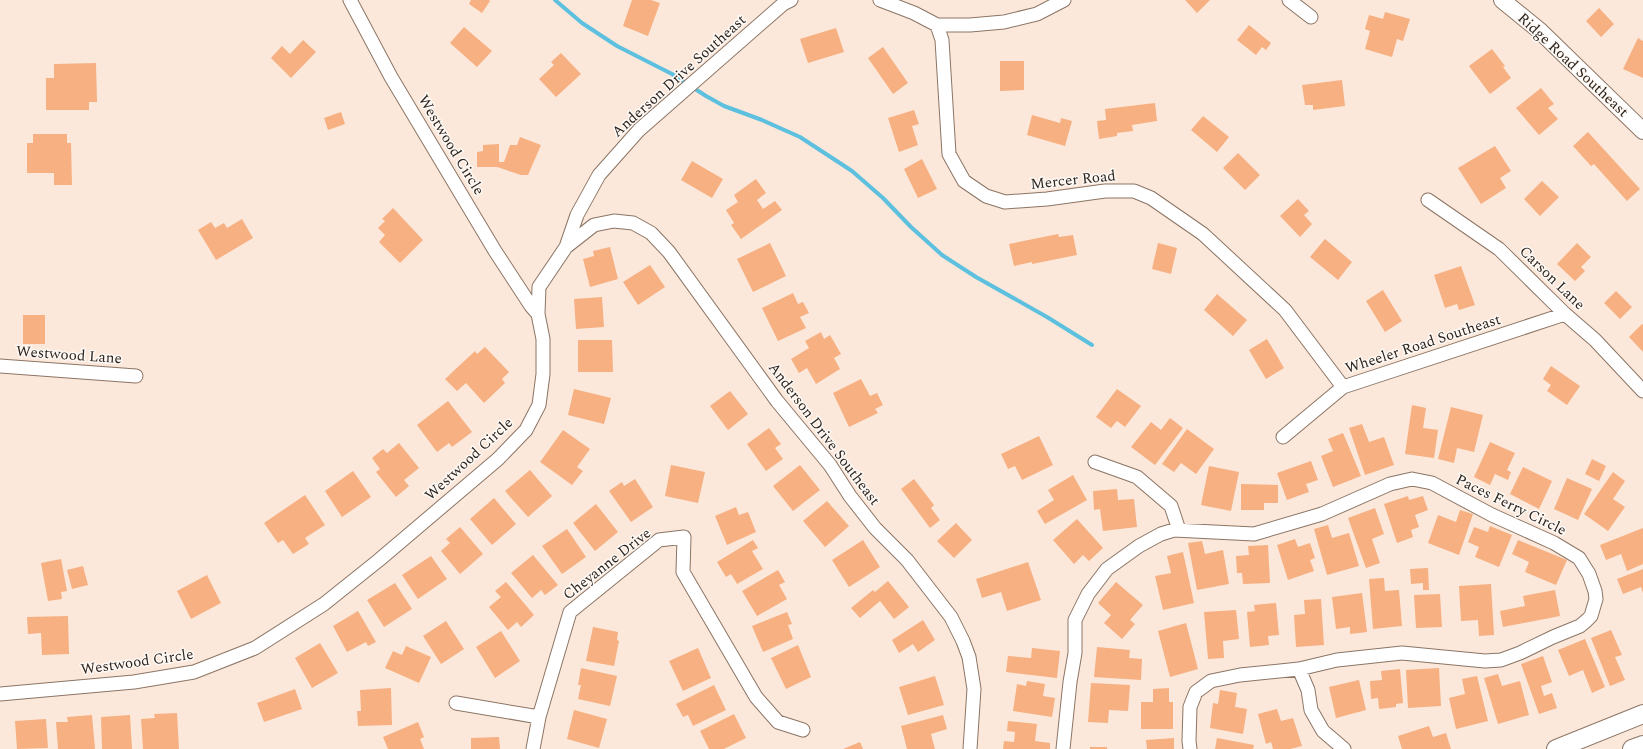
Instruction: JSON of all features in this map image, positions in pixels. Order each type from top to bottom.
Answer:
[{"type":"main road","points":[[1556,749],[1643,714]]},
{"type":"main road","points":[[1632,749],[1643,744]]},
{"type":"street","name":"Westwood Circle","points":[[0,694],[134,682],[194,672],[255,648],[324,604],[379,560],[498,459],[526,430],[539,405],[543,374],[543,339],[538,314],[531,306],[475,218],[392,77],[350,0]]},
{"type":"street","name":"Anderson Drive Southeast","points":[[538,314],[539,287],[566,246],[577,215],[599,175],[638,130],[783,4],[791,0]]},
{"type":"street","points":[[880,0],[914,13],[938,25],[970,25],[1004,22],[1037,14],[1064,0]]},
{"type":"street","points":[[1289,0],[1311,17]]},
{"type":"street","name":"Ridge Road Southeast","points":[[1502,0],[1540,31],[1642,127]]},
{"type":"street","name":"Mercer Road","points":[[938,25],[942,40],[949,154],[964,181],[986,196],[1005,202],[1047,199],[1105,191],[1134,191],[1151,198],[1203,234],[1285,310],[1343,387]]},
{"type":"street","name":"Carson Lane","points":[[1428,200],[1499,249],[1565,314],[1595,340],[1643,391]]},
{"type":"street","name":"Anderson Drive Southeast","points":[[566,246],[594,225],[614,220],[633,223],[651,233],[669,252],[777,401],[830,464],[850,496],[875,528],[907,560],[951,617],[969,657],[974,690],[970,749]]},
{"type":"street","name":"Wheeler Road Southeast","points":[[1283,438],[1343,387],[1565,314]]},
{"type":"street","name":"Westwood Lane","points":[[0,366],[136,376]]},
{"type":"street","points":[[1095,462],[1137,477],[1171,506],[1179,530]]},
{"type":"street","name":"Paces Ferry Circle","points":[[1063,749],[1070,682],[1075,652],[1075,620],[1088,594],[1107,570],[1139,546],[1161,534],[1174,530],[1254,534],[1322,514],[1390,484],[1412,479],[1432,483],[1492,515],[1568,551],[1579,558],[1589,574],[1596,599],[1591,616],[1586,621],[1580,626],[1501,660],[1485,661],[1402,653],[1337,660],[1299,669],[1240,675],[1211,681],[1196,692],[1190,707],[1190,749]]},
{"type":"street","name":"Cheyanne Drive","points":[[533,749],[539,717],[570,612],[659,540],[684,537],[683,572],[756,697],[778,722],[804,730]]},
{"type":"street","points":[[1299,669],[1308,690],[1311,710],[1323,731],[1344,749]]},
{"type":"street","points":[[456,703],[539,717]]},
{"type":"building","points":[[471,0],[490,1],[482,13],[469,4]]},
{"type":"building","points":[[632,0],[651,0],[660,3],[648,36],[623,26]]},
{"type":"building","points":[[1185,0],[1210,0],[1197,13]]},
{"type":"building","points":[[1599,8],[1614,24],[1601,37],[1586,21]]},
{"type":"building","points":[[1385,12],[1410,19],[1403,41],[1397,39],[1392,57],[1365,49],[1370,31],[1365,29],[1369,15],[1383,19]]},
{"type":"building","points":[[1249,25],[1271,43],[1266,50],[1262,47],[1256,55],[1237,40]]},
{"type":"building","points":[[464,27],[492,51],[477,67],[450,43]]},
{"type":"building","points":[[836,28],[844,52],[808,63],[800,39]]},
{"type":"building","points":[[1638,38],[1643,41],[1643,78],[1623,69]]},
{"type":"building","points":[[303,40],[316,52],[291,78],[271,58],[282,46],[290,54]]},
{"type":"building","points":[[883,47],[908,83],[893,94],[868,58]]},
{"type":"building","points":[[1492,49],[1505,66],[1503,67],[1511,78],[1490,94],[1469,66]]},
{"type":"building","points":[[561,53],[581,74],[556,97],[539,79],[554,65],[551,62]]},
{"type":"building","points":[[1000,61],[1024,61],[1024,90],[1000,91]]},
{"type":"building","points":[[96,63],[97,102],[89,102],[89,110],[46,110],[46,78],[54,78],[54,64]]},
{"type":"building","points":[[1342,80],[1345,106],[1313,110],[1313,105],[1305,105],[1302,85]]},
{"type":"building","points":[[1541,88],[1554,104],[1548,108],[1558,119],[1539,135],[1516,108]]},
{"type":"building","points":[[1155,103],[1157,121],[1132,125],[1133,131],[1117,133],[1117,136],[1099,139],[1097,121],[1106,120],[1105,109]]},
{"type":"building","points":[[914,110],[919,124],[912,126],[918,145],[899,152],[888,118]]},
{"type":"building","points":[[341,112],[345,124],[328,130],[324,118]]},
{"type":"building","points":[[1032,115],[1060,123],[1061,118],[1072,121],[1065,146],[1027,135]]},
{"type":"building","points":[[1203,116],[1229,137],[1217,152],[1191,130]]},
{"type":"building","points":[[1588,132],[1640,189],[1627,201],[1594,164],[1591,166],[1573,146]]},
{"type":"building","points":[[33,134],[67,134],[67,143],[71,143],[72,185],[54,185],[54,173],[27,173],[27,143],[33,143]]},
{"type":"building","points":[[520,137],[541,145],[528,175],[521,175],[497,167],[477,167],[477,152],[483,151],[483,145],[499,144],[499,162],[504,162],[510,145],[517,145]]},
{"type":"building","points":[[1495,146],[1511,171],[1500,178],[1506,188],[1481,204],[1458,168]]},
{"type":"building","points":[[1238,153],[1260,175],[1245,190],[1223,168]]},
{"type":"building","points":[[922,159],[937,189],[918,198],[904,169]]},
{"type":"building","points":[[692,161],[723,179],[712,198],[681,180]]},
{"type":"building","points":[[756,179],[766,193],[757,200],[763,209],[775,201],[782,210],[741,239],[731,225],[734,223],[726,210],[738,202],[734,195]]},
{"type":"building","points":[[1542,181],[1559,197],[1540,216],[1524,199]]},
{"type":"building","points":[[1298,199],[1309,211],[1304,215],[1312,224],[1300,237],[1280,216]]},
{"type":"building","points":[[393,208],[423,240],[400,263],[379,242],[385,235],[378,228],[385,221],[382,219]]},
{"type":"building","points":[[242,219],[253,238],[216,260],[198,230],[211,222],[215,228],[224,223],[227,228]]},
{"type":"building","points":[[1058,234],[1059,237],[1073,235],[1077,255],[1014,266],[1009,244]]},
{"type":"building","points":[[1325,239],[1352,262],[1338,280],[1310,257]]},
{"type":"building","points":[[770,243],[786,276],[753,292],[737,259]]},
{"type":"building","points":[[1158,243],[1177,248],[1171,274],[1152,269]]},
{"type":"building","points":[[1577,243],[1591,257],[1581,267],[1585,271],[1575,281],[1557,264]]},
{"type":"building","points":[[610,247],[618,279],[590,287],[583,259],[594,256],[593,251]]},
{"type":"building","points":[[650,265],[665,287],[638,305],[623,282]]},
{"type":"building","points":[[1461,266],[1475,305],[1459,310],[1457,304],[1445,308],[1434,275]]},
{"type":"building","points":[[1383,290],[1402,321],[1385,332],[1366,301]]},
{"type":"building","points":[[1616,291],[1632,307],[1620,319],[1604,303]]},
{"type":"building","points":[[793,293],[798,304],[803,302],[809,313],[800,317],[806,328],[778,341],[762,308]]},
{"type":"building","points":[[1217,294],[1247,320],[1233,336],[1204,310]]},
{"type":"building","points":[[602,297],[604,327],[576,329],[574,299]]},
{"type":"building","points":[[23,315],[45,315],[45,344],[23,344]]},
{"type":"building","points":[[1642,324],[1643,325],[1643,352],[1629,337]]},
{"type":"building","points":[[821,332],[824,339],[830,335],[841,354],[834,358],[840,369],[816,384],[807,368],[799,373],[791,359],[809,348],[805,341]]},
{"type":"building","points":[[1267,339],[1284,368],[1266,379],[1249,350]]},
{"type":"building","points":[[578,340],[612,340],[613,372],[578,372]]},
{"type":"building","points":[[485,347],[509,372],[502,379],[505,383],[484,403],[466,383],[457,391],[445,379],[475,351],[477,354]]},
{"type":"building","points":[[1551,366],[1580,386],[1567,405],[1547,391],[1551,385],[1543,379]]},
{"type":"building","points":[[861,379],[870,396],[877,393],[883,405],[875,409],[878,413],[849,427],[833,393]]},
{"type":"building","points":[[574,389],[611,398],[604,424],[568,415]]},
{"type":"building","points":[[1117,389],[1141,406],[1125,427],[1117,421],[1111,428],[1096,417]]},
{"type":"building","points":[[730,391],[748,414],[728,430],[710,406]]},
{"type":"building","points":[[448,401],[472,432],[452,447],[449,443],[437,452],[417,425]]},
{"type":"building","points":[[1412,405],[1426,408],[1423,428],[1438,430],[1434,458],[1405,454]]},
{"type":"building","points":[[1451,407],[1483,415],[1474,452],[1457,448],[1454,463],[1438,459]]},
{"type":"building","points":[[1170,418],[1183,428],[1155,465],[1131,447],[1151,422],[1161,430]]},
{"type":"building","points":[[1362,424],[1369,442],[1384,437],[1394,465],[1365,475],[1349,428]]},
{"type":"building","points":[[769,428],[781,444],[775,448],[783,459],[766,471],[747,444]]},
{"type":"building","points":[[1187,429],[1214,449],[1196,474],[1181,463],[1174,472],[1162,464]]},
{"type":"building","points":[[563,430],[590,449],[577,467],[583,471],[572,485],[540,462]]},
{"type":"building","points":[[1343,433],[1361,476],[1333,487],[1321,456],[1333,451],[1328,439]]},
{"type":"building","points":[[1039,436],[1053,465],[1022,480],[1015,466],[1008,469],[1001,454]]},
{"type":"building","points":[[1490,442],[1515,453],[1507,470],[1511,472],[1508,480],[1495,474],[1490,485],[1474,477]]},
{"type":"building","points":[[399,443],[419,468],[404,480],[409,486],[396,497],[376,472],[380,469],[372,458],[383,449],[387,453]]},
{"type":"building","points":[[1592,459],[1606,466],[1599,481],[1585,474]]},
{"type":"building","points":[[1311,461],[1318,480],[1306,484],[1309,492],[1287,500],[1277,473]]},
{"type":"building","points":[[671,465],[705,472],[698,503],[665,496]]},
{"type":"building","points":[[800,465],[820,490],[793,511],[773,486]]},
{"type":"building","points":[[1209,466],[1239,472],[1231,511],[1201,505]]},
{"type":"building","points":[[1523,467],[1552,481],[1539,509],[1510,494]]},
{"type":"building","points":[[530,470],[552,496],[528,517],[505,491]]},
{"type":"building","points":[[353,471],[371,497],[342,517],[325,491]]},
{"type":"building","points":[[1613,472],[1625,481],[1613,499],[1625,507],[1608,531],[1584,514]]},
{"type":"building","points":[[1073,475],[1087,500],[1045,524],[1037,511],[1054,500],[1048,490]]},
{"type":"building","points":[[1567,478],[1592,489],[1578,520],[1554,509]]},
{"type":"building","points":[[635,479],[653,507],[631,522],[609,491],[622,482],[624,486]]},
{"type":"building","points":[[914,479],[934,505],[931,508],[940,520],[930,528],[901,489]]},
{"type":"building","points":[[1241,484],[1278,485],[1278,503],[1264,503],[1264,510],[1241,510]]},
{"type":"building","points":[[1117,489],[1118,500],[1134,499],[1137,527],[1103,531],[1100,509],[1094,510],[1093,491]]},
{"type":"building","points":[[305,495],[325,525],[305,538],[309,544],[293,554],[283,540],[278,543],[264,523]]},
{"type":"building","points":[[1408,496],[1409,500],[1423,496],[1428,510],[1415,515],[1419,527],[1411,530],[1413,537],[1397,543],[1384,504]]},
{"type":"building","points":[[494,498],[516,524],[492,545],[470,519]]},
{"type":"building","points":[[827,501],[849,526],[825,547],[803,521]]},
{"type":"building","points":[[596,504],[618,532],[595,551],[573,523]]},
{"type":"building","points":[[736,507],[739,515],[748,512],[756,532],[727,545],[715,516]]},
{"type":"building","points":[[1375,508],[1384,534],[1372,539],[1380,563],[1366,568],[1348,518]]},
{"type":"building","points":[[1460,510],[1473,514],[1459,555],[1428,543],[1438,515],[1456,522]]},
{"type":"building","points":[[1077,519],[1103,548],[1089,561],[1083,555],[1074,564],[1053,540]]},
{"type":"building","points":[[956,523],[972,540],[954,558],[937,541]]},
{"type":"building","points":[[1328,525],[1332,538],[1349,533],[1359,566],[1327,575],[1314,529]]},
{"type":"building","points":[[1490,526],[1512,535],[1499,567],[1475,557],[1479,547],[1468,542],[1474,527],[1488,532]]},
{"type":"building","points":[[460,527],[483,554],[460,574],[441,551],[450,543],[446,539]]},
{"type":"building","points":[[1643,528],[1643,564],[1627,571],[1621,554],[1606,560],[1600,545]]},
{"type":"building","points":[[567,529],[586,557],[562,574],[542,546]]},
{"type":"building","points":[[1295,539],[1298,547],[1310,543],[1315,558],[1310,560],[1314,571],[1288,580],[1277,545]]},
{"type":"building","points":[[753,540],[758,548],[752,551],[763,569],[737,584],[731,574],[726,577],[717,562]]},
{"type":"building","points":[[863,540],[880,567],[849,587],[832,560]]},
{"type":"building","points":[[1518,540],[1567,560],[1556,585],[1525,572],[1529,562],[1512,554]]},
{"type":"building","points":[[1202,541],[1205,554],[1223,550],[1229,584],[1197,590],[1188,543]]},
{"type":"building","points":[[1268,545],[1270,583],[1243,584],[1242,573],[1237,573],[1236,556],[1249,555],[1248,546]]},
{"type":"building","points":[[1183,552],[1194,603],[1163,610],[1155,576],[1171,573],[1167,556]]},
{"type":"building","points":[[533,555],[558,585],[545,595],[541,590],[532,598],[511,573]]},
{"type":"building","points":[[431,556],[447,579],[418,599],[402,575]]},
{"type":"building","points":[[61,559],[67,591],[61,592],[62,599],[48,601],[41,563]]},
{"type":"building","points":[[1028,562],[1041,600],[1007,611],[1001,592],[982,598],[976,579]]},
{"type":"building","points":[[83,566],[88,585],[72,589],[67,570]]},
{"type":"building","points":[[1428,568],[1429,590],[1423,590],[1423,583],[1411,584],[1410,569]]},
{"type":"building","points":[[1643,569],[1643,593],[1641,587],[1623,594],[1617,579]]},
{"type":"building","points":[[778,570],[785,582],[779,585],[787,599],[757,616],[742,591]]},
{"type":"building","points":[[207,575],[221,603],[191,619],[177,591]]},
{"type":"building","points":[[1384,578],[1385,591],[1399,590],[1402,626],[1373,629],[1369,579]]},
{"type":"building","points":[[888,581],[909,607],[894,619],[880,601],[860,618],[851,608],[873,590],[875,592]]},
{"type":"building","points":[[506,582],[534,615],[521,627],[517,622],[508,630],[489,607],[501,597],[495,591]]},
{"type":"building","points":[[1116,582],[1143,605],[1130,620],[1135,624],[1122,639],[1104,623],[1111,615],[1098,603]]},
{"type":"building","points":[[395,583],[412,609],[384,627],[367,600]]},
{"type":"building","points":[[1491,584],[1494,635],[1479,636],[1478,620],[1461,621],[1459,586]]},
{"type":"building","points":[[1555,590],[1560,616],[1503,627],[1500,611],[1525,606],[1523,596]]},
{"type":"building","points":[[1362,593],[1367,632],[1350,634],[1350,627],[1336,629],[1332,597]]},
{"type":"building","points":[[1440,594],[1442,627],[1416,628],[1414,595]]},
{"type":"building","points":[[1321,599],[1324,645],[1296,647],[1294,615],[1305,614],[1304,600]]},
{"type":"building","points":[[1276,603],[1279,635],[1268,636],[1269,645],[1250,647],[1247,612],[1255,611],[1254,605]]},
{"type":"building","points":[[1236,610],[1239,639],[1223,641],[1224,658],[1208,659],[1204,612]]},
{"type":"building","points":[[358,611],[376,642],[368,646],[366,642],[347,652],[333,626]]},
{"type":"building","points":[[787,612],[792,624],[788,625],[793,639],[763,652],[752,626]]},
{"type":"building","points":[[68,616],[69,654],[42,655],[41,633],[28,634],[27,617]]},
{"type":"building","points":[[923,620],[935,640],[918,652],[913,644],[899,653],[892,640]]},
{"type":"building","points":[[446,621],[464,649],[441,664],[423,636]]},
{"type":"building","points":[[1186,623],[1198,669],[1170,677],[1158,631]]},
{"type":"building","points":[[593,627],[618,632],[617,640],[619,641],[614,666],[586,661]]},
{"type":"building","points":[[1611,630],[1622,655],[1615,657],[1625,680],[1610,686],[1591,638]]},
{"type":"building","points":[[501,631],[520,661],[495,678],[476,647]]},
{"type":"building","points":[[1585,639],[1605,687],[1592,693],[1583,670],[1569,676],[1558,650]]},
{"type":"building","points":[[320,643],[338,673],[312,688],[295,658]]},
{"type":"building","points":[[798,645],[811,677],[786,689],[771,658]]},
{"type":"building","points":[[406,646],[431,657],[419,683],[385,668],[393,651],[402,655]]},
{"type":"building","points":[[1097,647],[1130,650],[1129,658],[1142,659],[1141,680],[1094,677]]},
{"type":"building","points":[[698,648],[711,678],[683,691],[669,661]]},
{"type":"building","points":[[1032,648],[1060,651],[1057,678],[1006,672],[1008,656],[1031,658]]},
{"type":"building","points":[[1543,656],[1552,682],[1541,686],[1544,696],[1552,693],[1557,708],[1539,714],[1521,664]]},
{"type":"building","points":[[581,668],[617,676],[610,706],[578,699],[581,685],[578,685]]},
{"type":"building","points":[[1439,668],[1441,706],[1408,708],[1406,670]]},
{"type":"building","points":[[1400,669],[1403,703],[1396,704],[1396,707],[1379,709],[1378,698],[1371,699],[1370,681],[1382,680],[1381,671]]},
{"type":"building","points":[[1498,674],[1502,686],[1520,681],[1529,715],[1498,724],[1484,678]]},
{"type":"building","points":[[935,676],[944,705],[908,715],[899,687]]},
{"type":"building","points":[[1477,676],[1488,721],[1456,729],[1449,698],[1465,694],[1462,679]]},
{"type":"building","points":[[1359,680],[1366,710],[1336,718],[1329,687]]},
{"type":"building","points":[[1027,681],[1045,684],[1043,696],[1055,698],[1052,717],[1013,711],[1017,684],[1026,686]]},
{"type":"building","points":[[1091,683],[1130,685],[1128,711],[1109,710],[1108,723],[1088,722]]},
{"type":"building","points":[[714,685],[726,710],[693,726],[688,715],[683,717],[676,704]]},
{"type":"building","points":[[391,688],[392,725],[358,726],[357,711],[361,711],[360,690]]},
{"type":"building","points":[[1169,688],[1169,702],[1173,702],[1173,729],[1141,729],[1141,702],[1153,702],[1153,689]]},
{"type":"building","points":[[295,689],[302,709],[264,722],[257,703]]},
{"type":"building","points":[[1220,690],[1237,693],[1235,707],[1247,709],[1243,734],[1210,728],[1213,703],[1218,704]]},
{"type":"building","points":[[1277,709],[1281,721],[1293,718],[1302,746],[1290,749],[1273,749],[1271,742],[1266,744],[1258,714]]},
{"type":"building","points":[[574,710],[607,719],[599,748],[567,739]]},
{"type":"building","points":[[177,713],[179,749],[143,749],[141,719],[155,718],[154,714]]},
{"type":"building","points":[[734,714],[746,738],[724,749],[709,749],[700,731]]},
{"type":"building","points":[[92,715],[95,749],[58,749],[56,722],[68,722],[67,717]]},
{"type":"building","points":[[130,715],[132,749],[102,749],[101,717]]},
{"type":"building","points":[[943,715],[947,729],[931,734],[935,749],[907,749],[901,726]]},
{"type":"building","points":[[46,719],[48,748],[17,749],[15,721]]},
{"type":"building","points":[[1008,721],[1037,724],[1035,741],[1050,743],[1050,749],[1003,749],[1004,741],[1014,742],[1015,732],[1007,731]]},
{"type":"building","points":[[418,722],[424,737],[420,739],[424,749],[388,749],[383,737]]},
{"type":"building","points":[[1429,726],[1433,737],[1446,733],[1451,749],[1402,749],[1398,736]]},
{"type":"building","points":[[499,737],[500,749],[471,749],[471,738]]},
{"type":"building","points":[[1174,738],[1174,749],[1147,749],[1146,740]]},
{"type":"building","points":[[1217,738],[1254,745],[1253,749],[1215,749]]},
{"type":"building","points":[[860,742],[863,749],[843,749]]},
{"type":"building","points":[[1090,747],[1107,747],[1107,749],[1090,749]]},
{"type":"waterway","points":[[555,0],[582,23],[617,46],[672,74],[706,96],[724,106],[762,120],[800,137],[852,171],[883,198],[911,227],[942,255],[976,277],[1047,317],[1092,345]]}]
